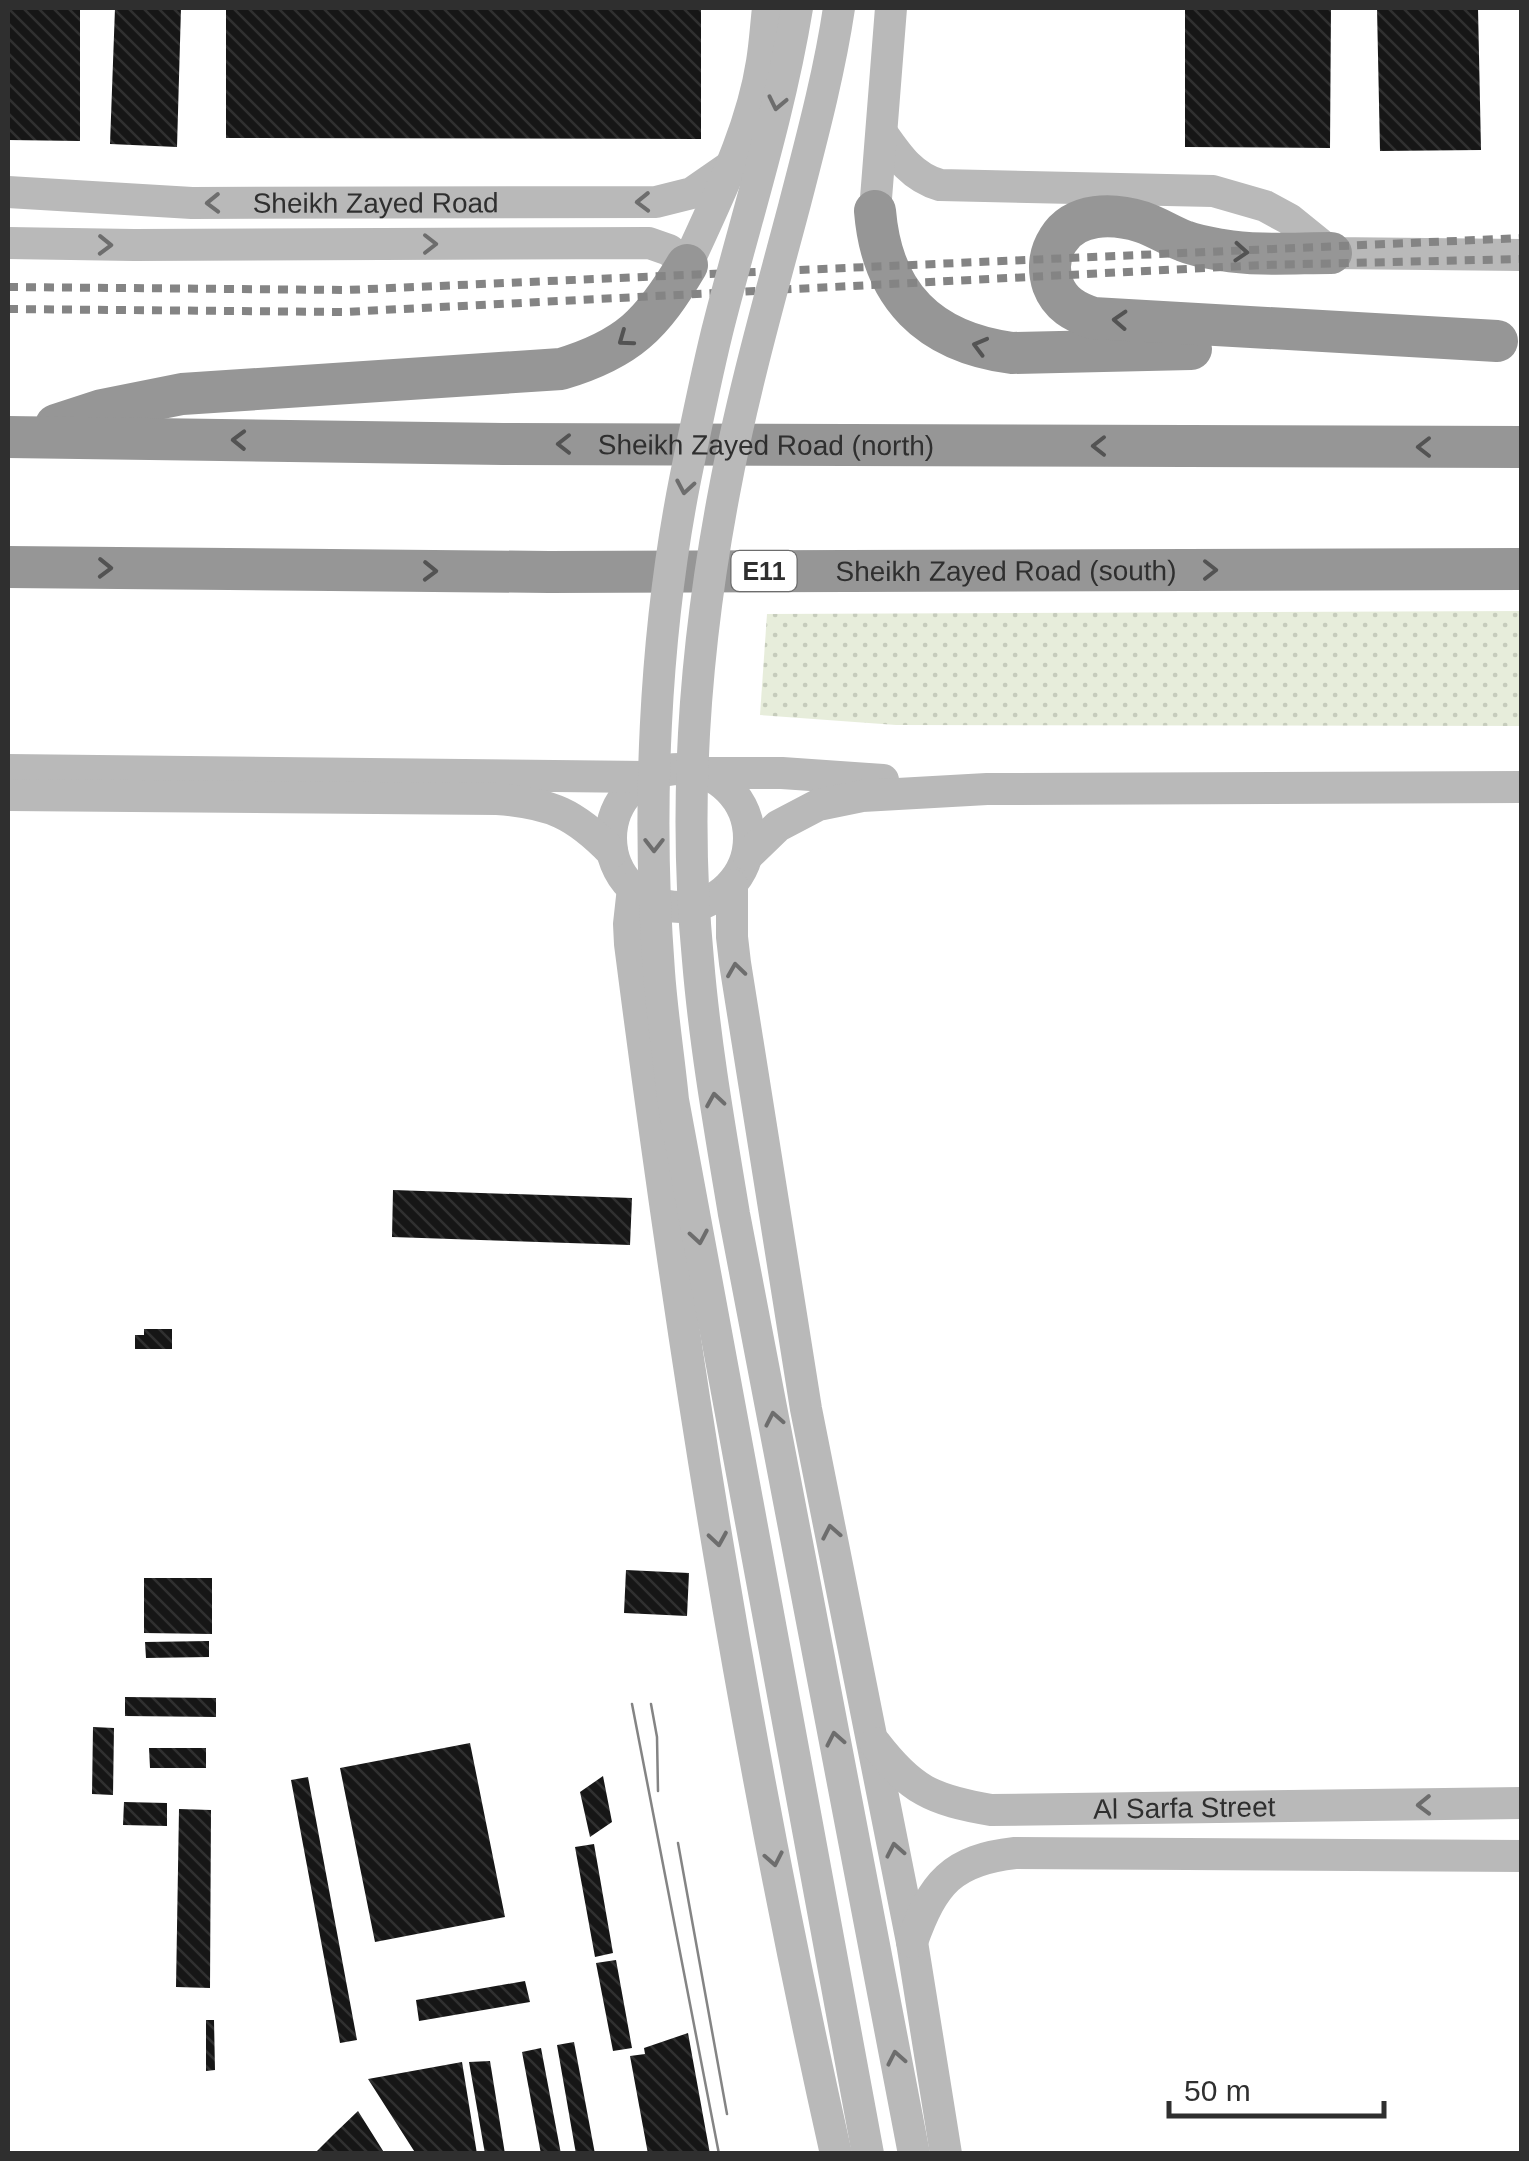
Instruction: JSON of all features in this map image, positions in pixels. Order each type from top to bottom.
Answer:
[{"type":"highway","points":[[875,211],[885,264],[915,310],[936,328],[986,349],[1032,352],[1509,342]]},
{"type":"highway","points":[[1330,253],[1226,251],[1184,241],[1134,220],[1102,216],[1072,224],[1061,235],[1050,263],[1056,293],[1066,305],[1093,318],[1509,342]]},
{"type":"highway","points":[[17,437],[102,410],[182,394],[561,369],[593,359],[648,322],[687,265]]},
{"type":"highway","name":"Sheikh Zayed Road (north)","points":[[17,437],[503,444],[1522,447]]},
{"type":"highway","name":"Sheikh Zayed Road (south)","points":[[8,567],[549,572],[1522,570]]},
{"type":"street","points":[[8,242],[649,243],[669,250],[687,265],[746,123],[762,64],[768,8]]},
{"type":"street","points":[[797,8],[774,118],[717,334],[684,484],[668,592],[656,718],[653,846],[659,974],[674,1100],[868,2154]]},
{"type":"street","points":[[839,8],[816,125],[756,351],[724,492],[705,607],[694,724],[692,842],[698,958],[711,1075],[914,2154]]},
{"type":"street","points":[[875,211],[891,8]]},
{"type":"street","points":[[882,133],[909,169],[940,185],[1213,191],[1265,206],[1300,227],[1330,253],[1522,255]]},
{"type":"street","name":"Sheikh Zayed Road","points":[[8,192],[192,203],[656,202],[692,193],[731,166]]},
{"type":"street","points":[[946,2154],[912,1942],[806,1409],[735,964],[732,937],[740,870],[750,836],[746,816],[737,798],[723,784],[686,769],[666,770],[632,787],[614,817],[612,852],[616,865],[633,888],[665,906],[683,907],[718,896],[740,870],[778,826],[818,805],[862,796],[988,789],[1522,787]]},
{"type":"street","points":[[8,770],[647,777]]},
{"type":"street","points":[[705,774],[801,774],[988,789]]},
{"type":"street","points":[[8,795],[530,801],[561,812],[589,829],[612,852]]},
{"type":"street","points":[[633,888],[630,944],[662,1189],[741,1682],[797,1980],[836,2154]]},
{"type":"street","name":"Al Sarfa Street","points":[[874,1741],[895,1769],[915,1786],[958,1804],[991,1810],[1522,1803]]},
{"type":"street","name":"Al Sarfa Street","points":[[912,1942],[937,1888],[958,1868],[986,1856],[1522,1856]]},
{"type":"green space","points":[[1521,611],[1521,726],[896,725],[760,715],[767,614]]},
{"type":"building","points":[[8,8],[80,8],[80,141],[8,140]]},
{"type":"building","points":[[115,8],[181,8],[177,147],[110,144]]},
{"type":"building","points":[[226,8],[701,8],[701,139],[226,138]]},
{"type":"building","points":[[1185,8],[1331,8],[1330,148],[1185,147]]},
{"type":"building","points":[[1377,8],[1478,8],[1481,150],[1380,151]]},
{"type":"building","points":[[393,1190],[632,1198],[630,1245],[392,1237]]},
{"type":"building","points":[[144,1329],[172,1329],[172,1349],[135,1349],[135,1335],[144,1335]]},
{"type":"building","points":[[626,1570],[689,1573],[687,1616],[624,1613]]},
{"type":"building","points":[[144,1578],[212,1578],[212,1634],[144,1633]]},
{"type":"building","points":[[209,1641],[209,1657],[146,1658],[145,1642]]},
{"type":"building","points":[[125,1697],[216,1698],[216,1717],[125,1716]]},
{"type":"building","points":[[93,1727],[114,1728],[113,1795],[92,1794]]},
{"type":"building","points":[[470,1743],[505,1917],[375,1942],[340,1768]]},
{"type":"building","points":[[149,1748],[206,1748],[206,1768],[150,1768]]},
{"type":"building","points":[[603,1776],[612,1822],[590,1837],[580,1792]]},
{"type":"building","points":[[308,1777],[357,2040],[340,2043],[291,1780]]},
{"type":"building","points":[[124,1802],[167,1803],[167,1826],[123,1825]]},
{"type":"building","points":[[179,1809],[211,1810],[210,1988],[176,1987]]},
{"type":"building","points":[[594,1844],[613,1953],[595,1957],[575,1847]]},
{"type":"building","points":[[616,1960],[632,2048],[613,2051],[596,1963]]},
{"type":"building","points":[[525,1981],[530,2002],[419,2021],[416,2000]]},
{"type":"building","points":[[206,2020],[214,2020],[215,2070],[206,2071]]},
{"type":"building","points":[[688,2033],[710,2154],[648,2154],[630,2056],[645,2054],[644,2048]]},
{"type":"building","points":[[574,2042],[595,2154],[576,2154],[557,2045]]},
{"type":"building","points":[[541,2048],[561,2154],[541,2154],[522,2052]]},
{"type":"building","points":[[490,2061],[505,2154],[485,2154],[469,2062]]},
{"type":"building","points":[[462,2062],[477,2154],[416,2154],[368,2079]]},
{"type":"building","points":[[358,2111],[385,2154],[314,2154],[334,2134]]},
{"type":"tram line","points":[[632,1704],[719,2154]]},
{"type":"tram line","points":[[651,1704],[657,1737],[658,1791]]},
{"type":"tram line","points":[[678,1843],[727,2114]]},
{"type":"railway","points":[[8,287],[347,290],[1522,238]]},
{"type":"railway","points":[[8,309],[344,312],[1263,265],[1522,259]]}]
